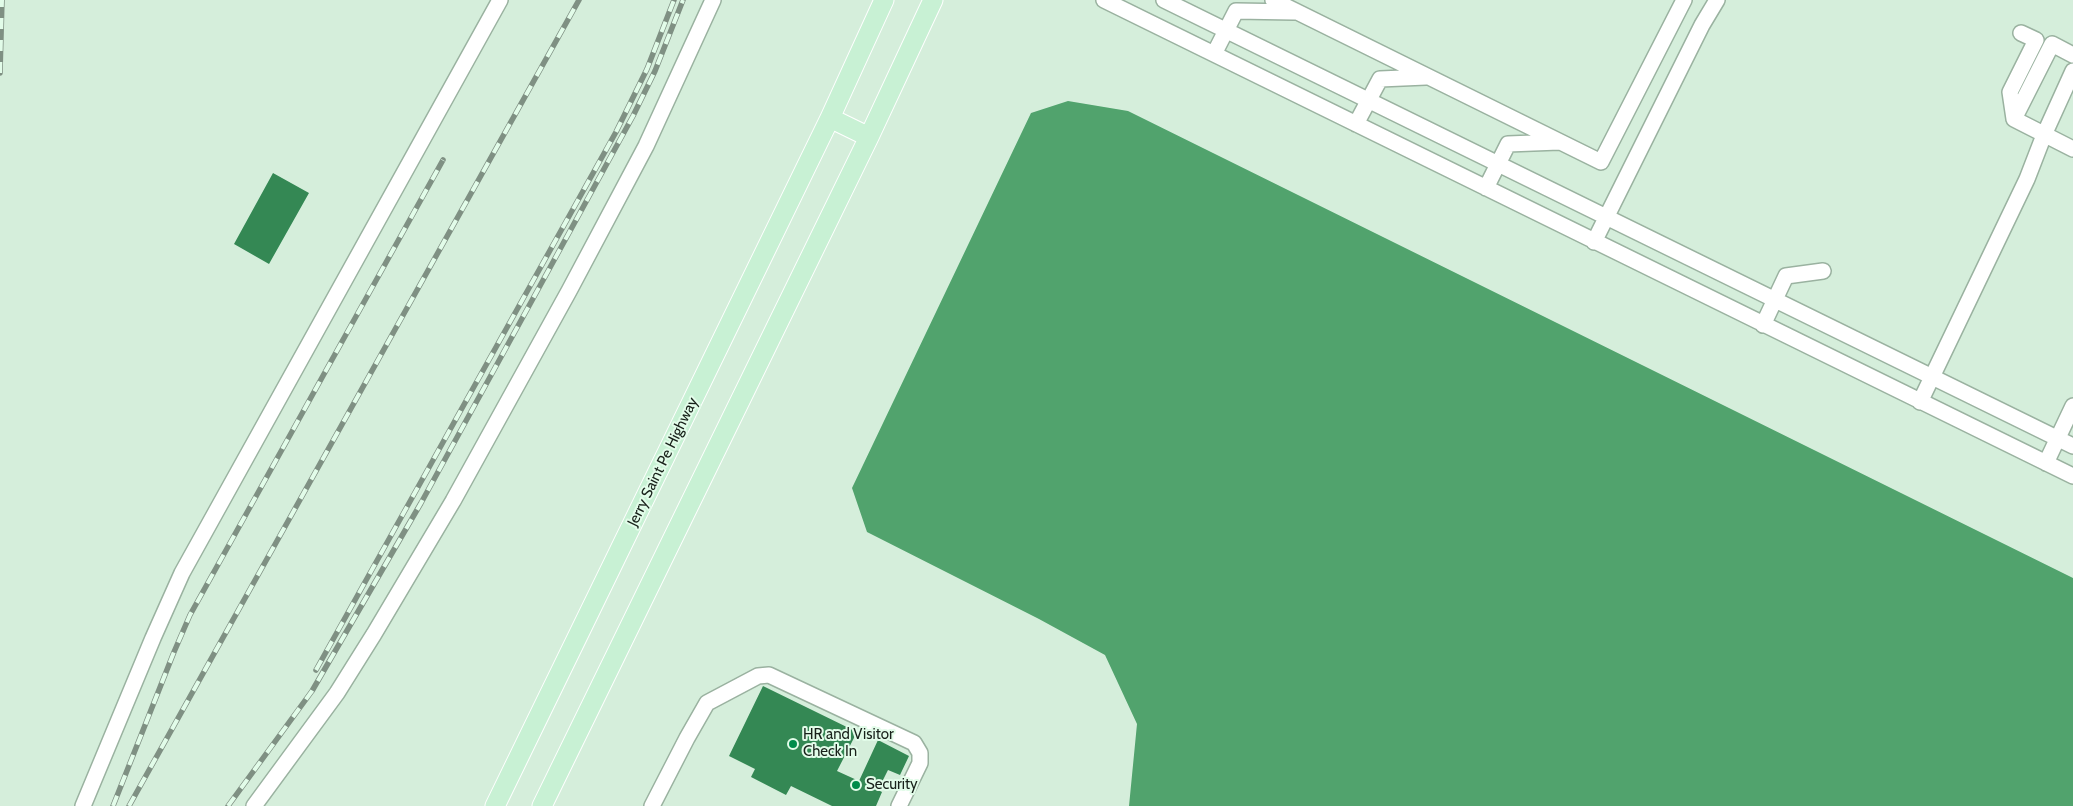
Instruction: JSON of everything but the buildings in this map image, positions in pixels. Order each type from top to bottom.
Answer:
[{"type":"main road","name":"Jerry Saint Pe Highway","points":[[495,806],[830,118],[884,0]]},
{"type":"main road","points":[[542,806],[869,137],[933,0]]},
{"type":"main road","points":[[830,118],[869,137]]},
{"type":"lane","points":[[83,806],[182,573],[500,0]]},
{"type":"lane","points":[[254,806],[337,693],[453,501],[569,291],[646,146],[713,0]]},
{"type":"lane","points":[[1104,0],[2073,476]]},
{"type":"lane","points":[[1164,0],[2073,446]]},
{"type":"lane","points":[[1273,0],[1601,162],[1684,0]]},
{"type":"lane","points":[[1594,242],[1702,25],[1717,0]]},
{"type":"lane","points":[[1214,54],[1236,11],[1298,12]]},
{"type":"lane","points":[[2014,119],[2010,92],[2036,40],[2021,33]]},
{"type":"lane","points":[[2014,119],[2052,44],[2073,55]]},
{"type":"lane","points":[[1920,402],[2027,179],[2044,135],[2073,71]]},
{"type":"lane","points":[[1356,124],[1380,79],[1428,77]]},
{"type":"lane","points":[[2014,119],[2073,149]]},
{"type":"lane","points":[[1486,188],[1508,144],[1560,142]]},
{"type":"lane","points":[[1763,325],[1786,276],[1824,271]]},
{"type":"lane","points":[[2046,463],[2073,406]]},
{"type":"lane","points":[[652,806],[686,738],[707,703],[758,676],[769,675],[914,743],[920,753],[920,764],[899,806]]},
{"type":"shaded area","points":[[1068,101],[1128,111],[2073,578],[2073,806],[1129,806],[1137,724],[1105,655],[1039,619],[867,532],[852,488],[1031,113]]},
{"type":"railway","points":[[0,73],[2,0]]},
{"type":"railway","points":[[129,806],[579,0]]},
{"type":"railway","points":[[316,670],[616,132],[647,69],[674,0]]},
{"type":"railway","points":[[228,806],[312,691],[421,503],[633,116],[655,71],[683,0]]},
{"type":"railway","points":[[113,806],[190,615],[443,160]]},
{"type":"place","name":"HR and Visitor Check In","points":[[793,744]]},
{"type":"place","name":"Security","points":[[856,785]]}]
